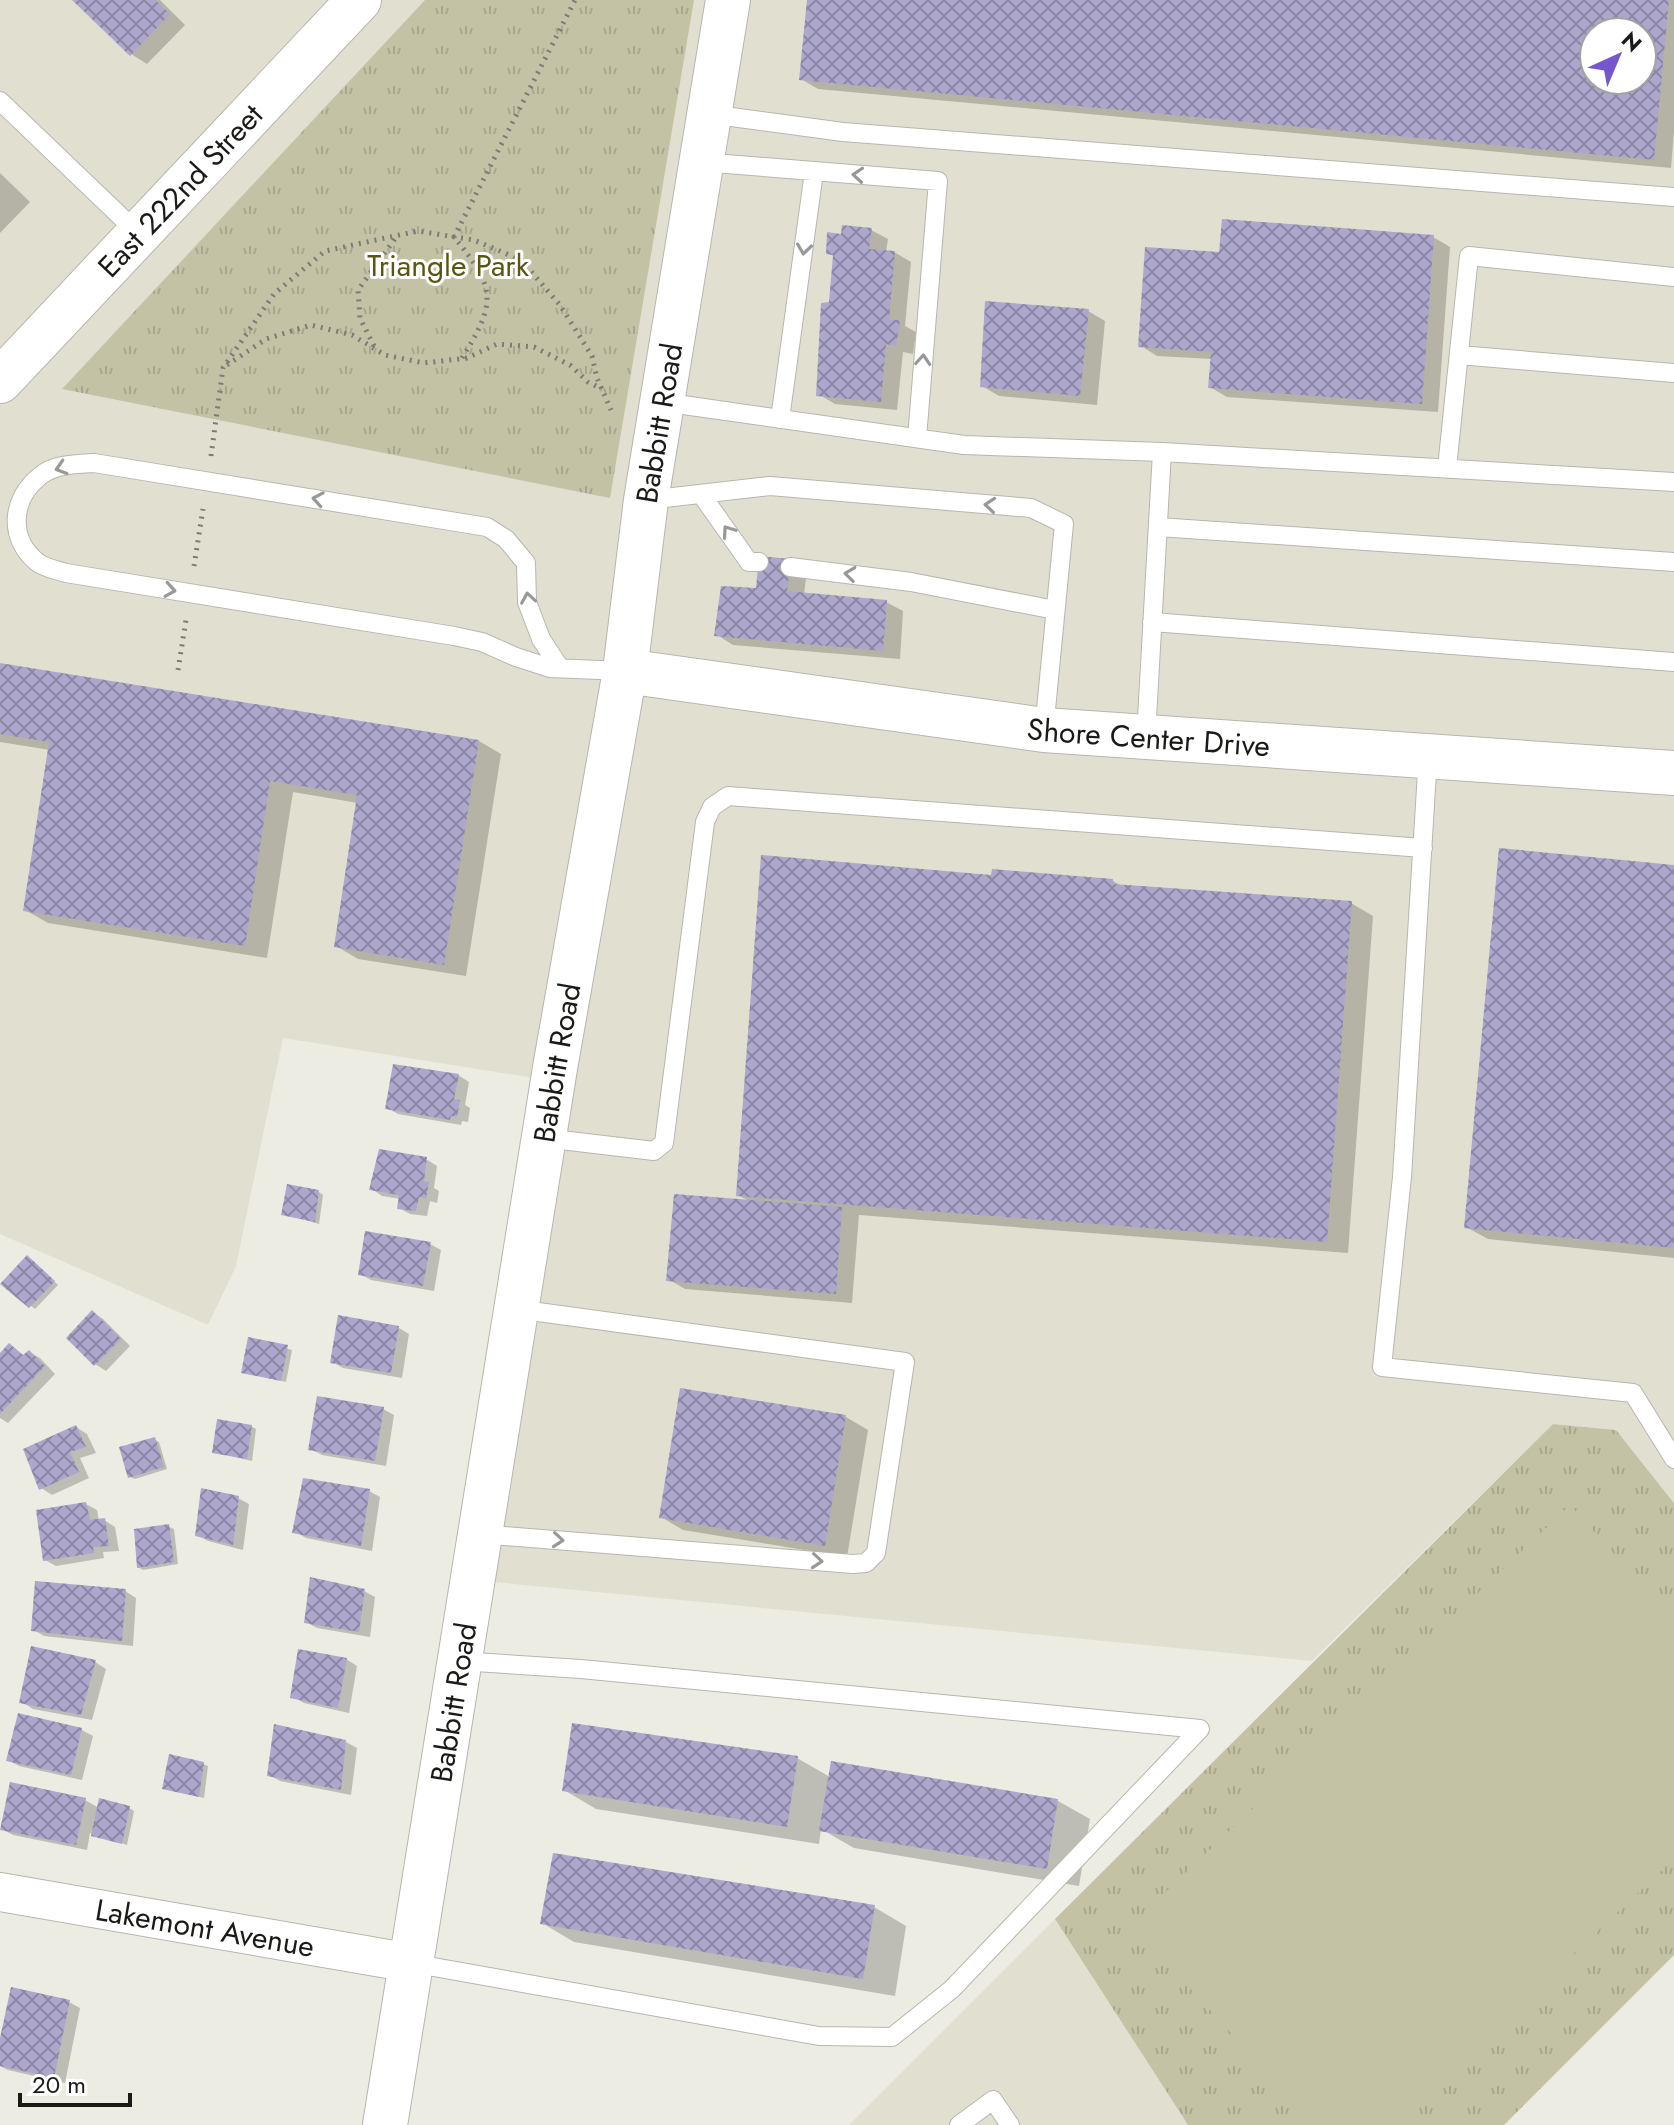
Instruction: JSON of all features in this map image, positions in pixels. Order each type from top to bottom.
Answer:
[{"type":"main road","name":"East 222nd Street","points":[[0,381],[359,0]]},
{"type":"main road","name":"Babbitt Road","points":[[385,2125],[544,1138],[625,671],[646,500],[728,0]]},
{"type":"main road","name":"Shore Center Drive","points":[[625,671],[1044,730],[1674,773]]},
{"type":"street","name":"Lakemont Avenue","points":[[0,1892],[411,1963]]},
{"type":"lane","points":[[0,101],[139,234]]},
{"type":"lane","points":[[709,114],[843,132],[1674,197]]},
{"type":"lane","points":[[701,162],[938,181],[917,438]]},
{"type":"lane","points":[[780,419],[814,172]]},
{"type":"lane","points":[[1447,468],[1469,256],[1674,277]]},
{"type":"lane","points":[[1459,355],[1674,373]]},
{"type":"lane","points":[[662,402],[964,445],[1162,452],[1674,482]]},
{"type":"lane","points":[[1146,737],[1162,452]]},
{"type":"lane","points":[[560,668],[541,639],[527,602],[526,563],[506,539],[487,527],[94,463],[67,464],[41,475],[23,496],[15,514],[23,546],[39,564],[66,573],[454,636],[482,642],[550,668],[625,671]]},
{"type":"lane","points":[[646,500],[770,486],[1031,508],[1064,524],[1044,730]]},
{"type":"lane","points":[[701,494],[749,562],[759,562]]},
{"type":"lane","points":[[1158,527],[1674,562]]},
{"type":"lane","points":[[790,567],[911,582],[1055,610]]},
{"type":"lane","points":[[1152,622],[1674,662]]},
{"type":"lane","points":[[1428,756],[1402,1177],[1382,1367],[1633,1393],[1674,1459]]},
{"type":"lane","points":[[544,1138],[654,1151],[664,1143],[705,822],[712,807],[728,796],[1423,848]]},
{"type":"lane","points":[[480,1534],[853,1564],[866,1563],[876,1553],[905,1362],[516,1309]]},
{"type":"lane","points":[[411,1963],[819,2036],[892,2037],[952,1989],[1200,1729],[581,1669],[459,1661]]},
{"type":"lane","points":[[959,2125],[993,2100],[1010,2125]]},
{"type":"path","points":[[454,237],[575,0]]},
{"type":"path","points":[[178,670],[223,368],[274,294],[325,251],[418,231],[474,240],[521,260],[560,305],[592,356],[611,410]]},
{"type":"path","points":[[375,348],[360,318],[358,290],[397,235]]},
{"type":"path","points":[[454,237],[479,271],[487,292],[487,313],[461,358]]},
{"type":"path","points":[[223,368],[266,339],[311,325],[352,335],[385,355],[424,363],[461,358],[497,344],[534,347],[570,365],[588,382],[602,389]]},
{"type":"shaded area","points":[[0,0],[1674,0],[1674,1503],[1616,1430],[1553,1424],[1312,1661],[473,1580],[553,1081],[283,1038],[236,1266],[208,1325],[0,1234]]},
{"type":"shaded area","points":[[1055,1919],[1188,2125],[849,2125]]},
{"type":"green space","name":"Triangle Park","points":[[425,0],[694,0],[610,498],[62,389]]},
{"type":"green space","points":[[1553,1424],[1616,1430],[1674,1503],[1674,1955],[1504,2125],[1188,2125],[1055,1919]]},
{"type":"green space","points":[[1570,1505],[1674,1620],[1674,1859],[1392,2125],[1314,2125],[1132,1924]]},
{"type":"building","points":[[72,0],[155,0],[170,14],[130,56]]},
{"type":"building","points":[[807,0],[1669,0],[1654,160],[799,80]]},
{"type":"building","points":[[1222,219],[1434,235],[1422,404],[1208,388],[1211,352],[1138,347],[1145,247],[1219,252]]},
{"type":"building","points":[[842,225],[872,228],[869,249],[895,251],[889,320],[900,320],[896,346],[886,344],[881,402],[816,396],[821,303],[829,302],[833,255],[826,254],[827,232],[841,234]]},
{"type":"building","points":[[985,301],[1089,309],[1080,396],[980,387]]},
{"type":"building","points":[[759,556],[791,559],[787,591],[887,600],[883,651],[714,636],[721,586],[756,588]]},
{"type":"building","points":[[0,663],[479,740],[444,965],[334,947],[357,795],[270,781],[245,946],[23,911],[49,742],[0,734]]},
{"type":"building","points":[[1499,848],[1674,865],[1674,1248],[1464,1228]]},
{"type":"building","points":[[761,855],[991,875],[992,869],[1113,879],[1113,884],[1352,901],[1327,1242],[736,1196]]},
{"type":"building","points":[[393,1064],[459,1074],[454,1099],[460,1100],[457,1117],[451,1116],[450,1120],[385,1109]]},
{"type":"building","points":[[379,1149],[427,1157],[424,1181],[429,1182],[426,1198],[419,1197],[416,1211],[397,1209],[399,1195],[369,1190]]},
{"type":"building","points":[[287,1184],[319,1190],[315,1222],[281,1215]]},
{"type":"building","points":[[674,1194],[842,1207],[836,1294],[666,1281]]},
{"type":"building","points":[[365,1231],[431,1242],[423,1286],[358,1275]]},
{"type":"building","points":[[27,1255],[55,1281],[29,1308],[0,1284]]},
{"type":"building","points":[[92,1310],[121,1339],[94,1366],[66,1338]]},
{"type":"building","points":[[338,1315],[399,1326],[391,1373],[330,1363]]},
{"type":"building","points":[[248,1337],[288,1345],[281,1381],[241,1373]]},
{"type":"building","points":[[9,1343],[23,1355],[29,1350],[45,1366],[0,1414],[0,1353]]},
{"type":"building","points":[[680,1388],[846,1415],[825,1546],[659,1518]]},
{"type":"building","points":[[317,1396],[384,1407],[375,1461],[308,1450]]},
{"type":"building","points":[[217,1419],[252,1425],[247,1459],[212,1453]]},
{"type":"building","points":[[76,1425],[86,1447],[70,1452],[79,1472],[39,1490],[23,1449]]},
{"type":"building","points":[[155,1437],[164,1467],[128,1478],[119,1447]]},
{"type":"building","points":[[303,1478],[370,1489],[361,1546],[292,1533]]},
{"type":"building","points":[[201,1488],[239,1496],[233,1545],[195,1536]]},
{"type":"building","points":[[86,1502],[90,1520],[105,1518],[109,1546],[93,1547],[94,1553],[43,1561],[36,1510]]},
{"type":"building","points":[[169,1524],[174,1562],[137,1568],[134,1529]]},
{"type":"building","points":[[310,1577],[365,1589],[359,1632],[304,1623]]},
{"type":"building","points":[[35,1581],[126,1589],[122,1641],[31,1631]]},
{"type":"building","points":[[31,1646],[96,1660],[81,1715],[19,1703]]},
{"type":"building","points":[[298,1649],[347,1658],[338,1708],[290,1698]]},
{"type":"building","points":[[18,1713],[82,1728],[71,1775],[6,1761]]},
{"type":"building","points":[[572,1723],[798,1756],[787,1827],[562,1791]]},
{"type":"building","points":[[274,1724],[346,1740],[341,1790],[267,1776]]},
{"type":"building","points":[[169,1754],[204,1762],[199,1797],[162,1789]]},
{"type":"building","points":[[831,1761],[1058,1799],[1047,1869],[819,1831]]},
{"type":"building","points":[[10,1782],[86,1798],[76,1845],[0,1830]]},
{"type":"building","points":[[99,1798],[130,1806],[122,1844],[91,1836]]},
{"type":"building","points":[[553,1853],[875,1905],[863,1979],[540,1924]]},
{"type":"building","points":[[11,1987],[70,2000],[54,2078],[0,2066],[0,2038]]}]
